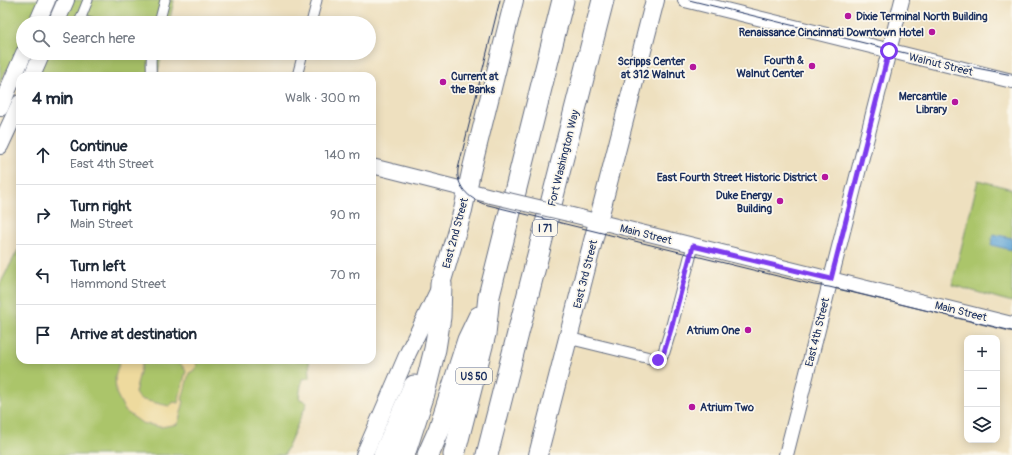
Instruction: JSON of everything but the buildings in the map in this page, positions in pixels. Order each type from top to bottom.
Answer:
[{"type":"highway","points":[[428,455],[439,430],[468,340],[489,296],[563,0]]},
{"type":"highway","name":"Fort Washington Way","points":[[487,455],[603,0]]},
{"type":"highway","points":[[404,455],[423,397],[435,349],[440,317],[441,284]]},
{"type":"highway","name":"US 50","points":[[454,455],[485,334],[489,296]]},
{"type":"highway","points":[[384,455],[416,382],[440,317]]},
{"type":"main road","points":[[40,16],[47,0]]},
{"type":"main road","points":[[59,16],[66,0]]},
{"type":"main road","name":"East 2nd Street","points":[[364,455],[408,353],[441,284],[462,210],[514,0]]},
{"type":"main road","name":"East 3rd Street","points":[[541,454],[568,338],[655,0]]},
{"type":"main road","points":[[19,72],[22,60]]},
{"type":"main road","points":[[34,72],[39,60]]},
{"type":"main road","points":[[0,108],[16,79]]},
{"type":"main road","points":[[0,146],[16,112]]},
{"type":"street","points":[[81,16],[88,0]]},
{"type":"street","points":[[162,16],[165,0]]},
{"type":"street","points":[[313,16],[317,0]]},
{"type":"street","name":"Walnut Street","points":[[684,0],[1012,81]]},
{"type":"street","name":"East 4th Street","points":[[786,455],[902,0]]},
{"type":"street","points":[[150,60],[152,72]]},
{"type":"street","points":[[298,72],[301,60]]},
{"type":"street","name":"Main Street","points":[[376,167],[1012,324]]},
{"type":"street","points":[[568,338],[658,360],[664,352],[693,246]]},
{"type":"green space","points":[[0,0],[174,0],[171,16],[16,16],[16,60],[160,60],[158,72],[16,72],[16,74],[6,70],[0,84]]},
{"type":"green space","points":[[978,180],[1012,189],[1012,302],[952,285]]},
{"type":"green space","points":[[16,254],[16,364],[309,364],[310,378],[302,379],[299,398],[307,403],[284,455],[0,455],[0,284]]},
{"type":"sand","points":[[119,364],[142,364],[135,393],[139,399],[169,406],[174,402],[178,403],[186,371],[181,364],[196,364],[197,366],[189,373],[178,424],[161,427],[142,423],[125,411],[116,393],[115,377]]},
{"type":"water","points":[[993,234],[1012,238],[1012,250],[991,245]]},
{"type":"tram line","points":[[500,0],[458,169],[459,181],[464,191],[468,195],[484,204],[814,285],[829,287],[1012,331]]},
{"type":"tram line","points":[[689,0],[905,53],[1012,75]]},
{"type":"place","name":"Dixie Terminal North Building","points":[[848,16]]},
{"type":"place","name":"Renaissance Cincinnati Downtown Hotel","points":[[932,32]]},
{"type":"place","name":"Fourth & Walnut Center","points":[[812,66]]},
{"type":"place","name":"Scripps Center at 312 Walnut","points":[[693,67]]},
{"type":"place","name":"Current at the Banks","points":[[443,82]]},
{"type":"place","name":"Mercantile Library","points":[[955,102]]},
{"type":"place","name":"East Fourth Street Historic District","points":[[825,177]]},
{"type":"place","name":"Duke Energy Building","points":[[780,201]]},
{"type":"place","name":"Atrium One","points":[[748,330]]},
{"type":"place","name":"Atrium Two","points":[[692,407]]},
{"type":"route","points":[[658,360],[664,352],[693,246],[831,279],[889,51]]}]
